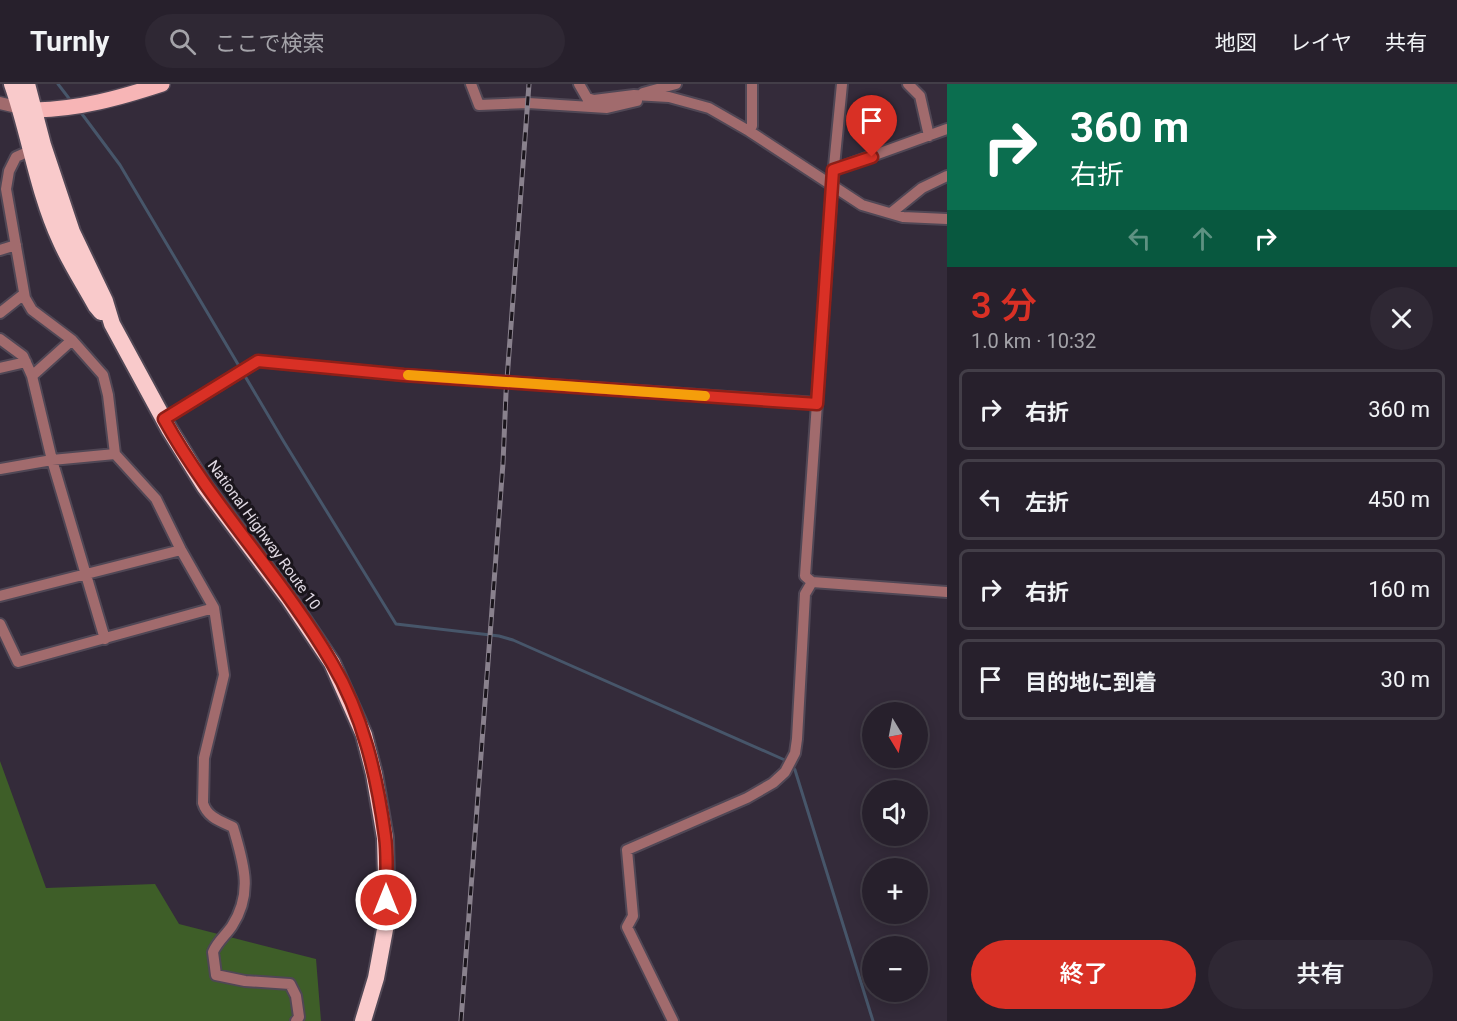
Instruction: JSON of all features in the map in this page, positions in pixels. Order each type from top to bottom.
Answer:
[{"type":"highway","points":[[12,84],[28,110]]},
{"type":"highway","points":[[27,84],[28,110]]},
{"type":"highway","name":"National Highway Route 10","points":[[28,110],[60,240],[96,306],[112,324],[164,419],[205,487],[290,599],[332,663],[364,735],[374,774],[385,838],[386,924],[376,978],[363,1021]]},
{"type":"main road","points":[[28,110],[65,110],[162,84]]},
{"type":"street","points":[[471,84],[479,105],[491,106],[528,103],[607,108],[658,97]]},
{"type":"street","points":[[579,84],[587,98],[594,100],[634,95],[676,84]]},
{"type":"street","points":[[749,131],[752,126],[752,84]]},
{"type":"street","points":[[842,84],[833,170],[805,576],[812,582],[947,592]]},
{"type":"street","points":[[908,84],[921,96],[929,136]]},
{"type":"street","points":[[634,95],[684,100],[709,108],[749,131],[862,205],[903,217],[947,219]]},
{"type":"street","points":[[0,103],[28,110]]},
{"type":"street","points":[[833,170],[947,129]]},
{"type":"street","points":[[36,148],[16,157],[9,171],[6,189],[24,294],[32,310],[72,340],[103,375],[108,395],[115,454],[156,499],[181,550],[214,608],[224,675],[204,758],[203,803],[205,811],[232,827],[243,862],[246,889],[243,903],[233,925],[213,952],[216,975],[245,981],[290,984],[296,996],[299,1017],[296,1021]]},
{"type":"street","points":[[891,213],[922,188],[947,176]]},
{"type":"street","points":[[0,250],[16,245]]},
{"type":"street","points":[[0,313],[24,294]]},
{"type":"street","points":[[0,339],[23,356],[32,376],[52,460],[105,639]]},
{"type":"street","points":[[32,376],[72,340]]},
{"type":"street","points":[[164,419],[258,361],[404,375],[817,404]]},
{"type":"street","points":[[0,368],[26,363]]},
{"type":"street","points":[[0,469],[52,460],[115,454]]},
{"type":"street","points":[[0,596],[181,550]]},
{"type":"street","points":[[673,1021],[627,927],[633,916],[627,850],[747,798],[773,783],[786,770],[793,757],[798,739],[805,594],[812,582]]},
{"type":"street","points":[[0,624],[18,662],[214,608]]},
{"type":"green space","points":[[0,761],[46,888],[155,884],[179,924],[316,959],[321,1021],[0,1021]]},
{"type":"waterway","points":[[58,84],[71,101]]},
{"type":"waterway","points":[[79,110],[120,165],[284,442],[396,624],[499,636],[513,640],[787,761]]},
{"type":"waterway","points":[[792,766],[873,1021]]},
{"type":"railway","points":[[461,1021],[529,84]]},
{"type":"slow traffic","points":[[408,375],[705,396]]},
{"type":"route","points":[[386,900],[385,838],[374,774],[364,735],[350,699],[332,663],[290,599],[205,487],[164,419],[258,361],[533,385],[817,404],[833,170],[872,157]]}]
